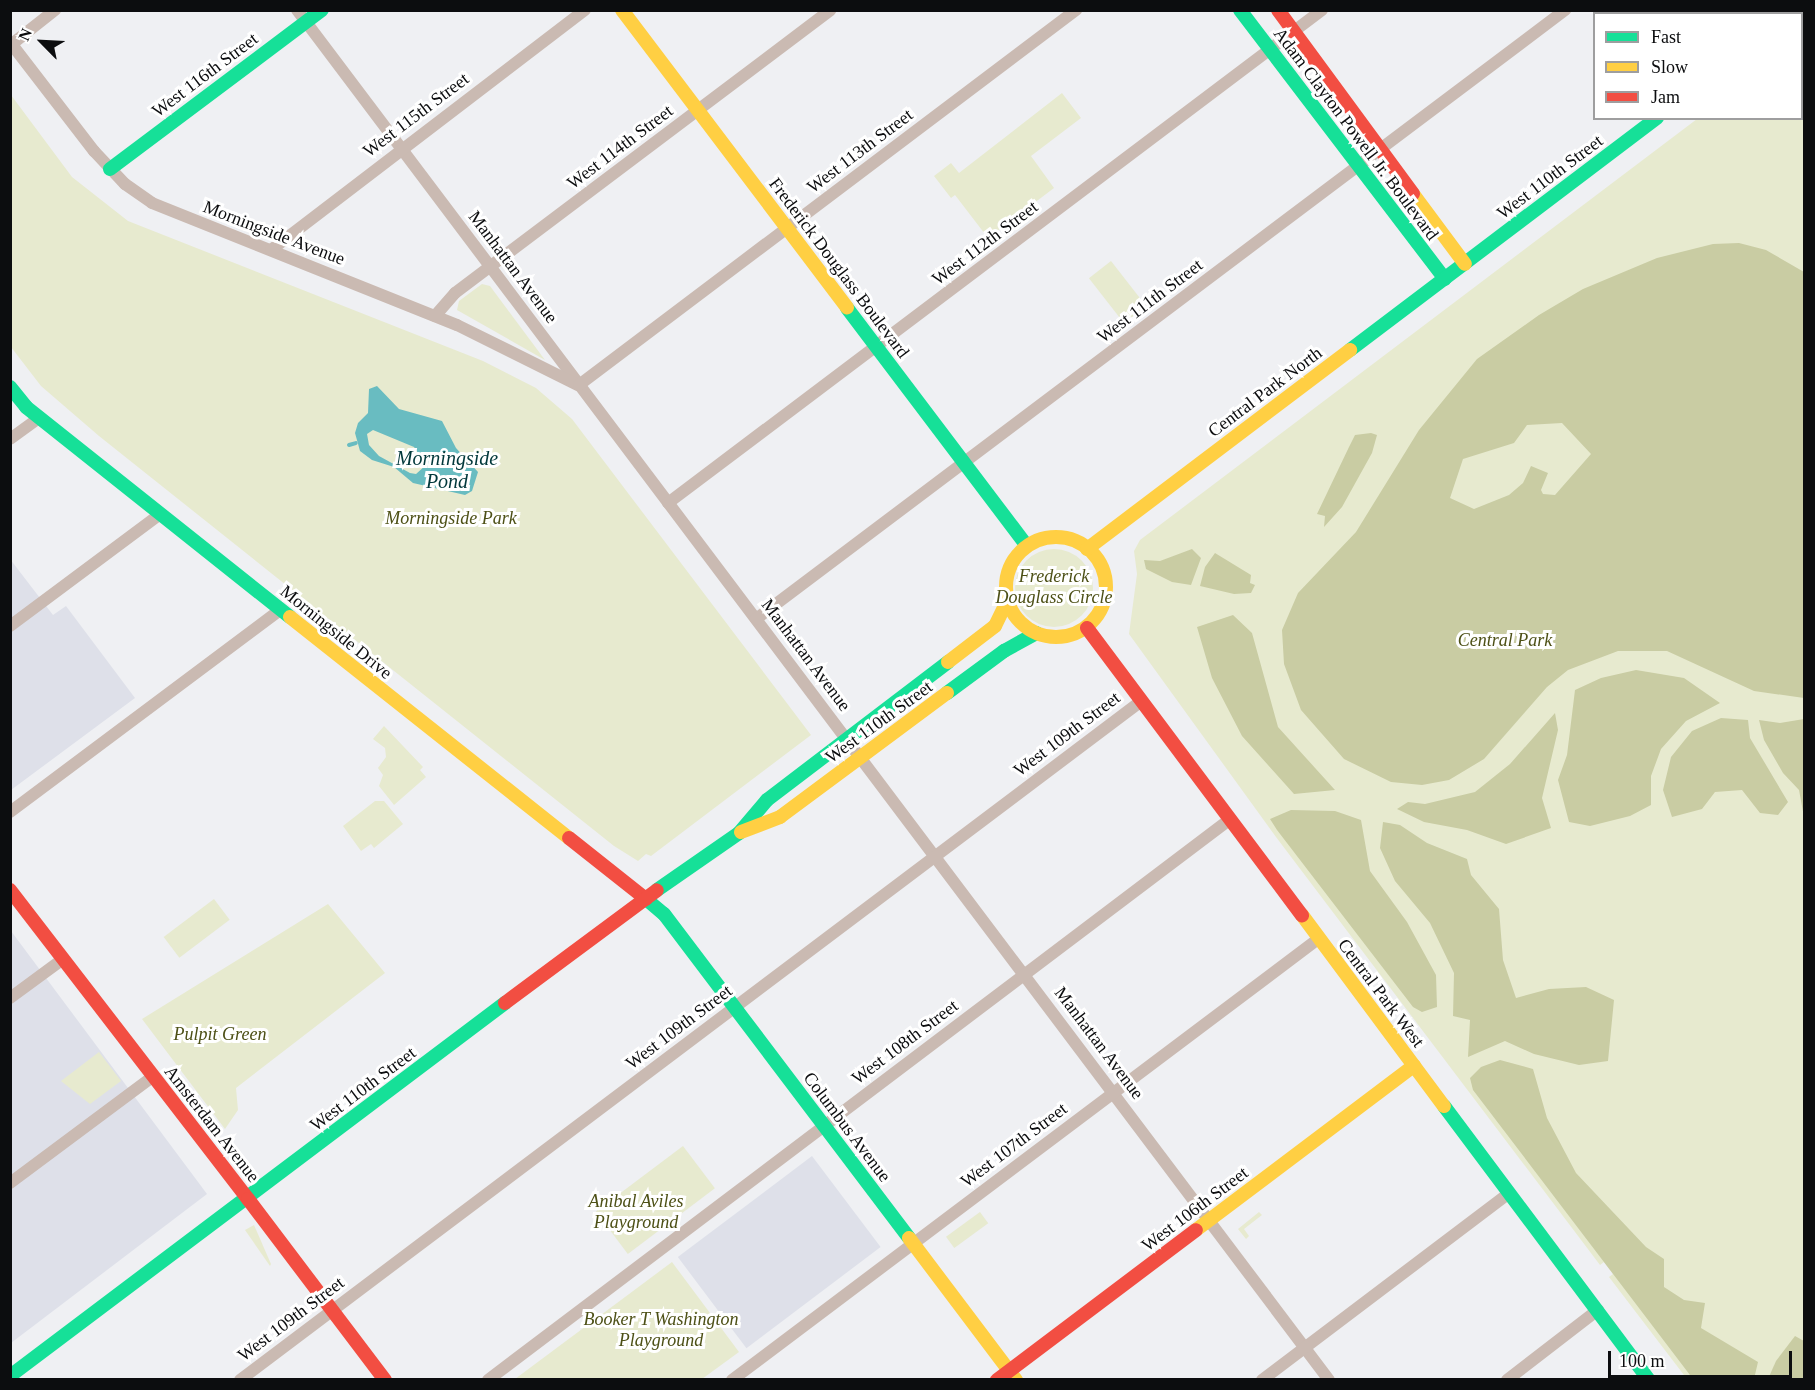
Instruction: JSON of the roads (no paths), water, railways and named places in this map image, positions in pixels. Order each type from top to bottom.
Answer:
[{"type":"main road","name":"West 116th Street","points":[[110,169],[322,10]]},
{"type":"main road","name":"Frederick Douglass Boulevard","points":[[622,10],[1027,546]]},
{"type":"main road","name":"Adam Clayton Powell Jr. Boulevard","points":[[1240,10],[1445,279]]},
{"type":"main road","name":"Adam Clayton Powell Jr. Boulevard","points":[[1278,10],[1465,264]]},
{"type":"main road","name":"West 110th Street","points":[[1465,264],[1654,120]]},
{"type":"main road","name":"Central Park North","points":[[1087,549],[1465,264]]},
{"type":"main road","name":"Morningside Drive","points":[[10,387],[40,417],[160,514],[646,899]]},
{"type":"main road","points":[[1060,537],[1087,549],[1102,568],[1107,589],[1102,609],[1087,628],[1062,638],[1036,633],[1016,618],[1008,599],[1008,573],[1016,557],[1027,546],[1042,539],[1060,537]]},
{"type":"main road","name":"West 110th Street","points":[[739,833],[767,800],[848,741],[995,626],[1008,599]]},
{"type":"main road","name":"Central Park West","points":[[1087,628],[1140,702],[1649,1380]]},
{"type":"main road","name":"West 110th Street","points":[[10,1376],[646,899],[739,833],[780,817],[1004,651],[1036,633]]},
{"type":"main road","name":"Amsterdam Avenue","points":[[10,890],[385,1380]]},
{"type":"main road","name":"Columbus Avenue","points":[[646,899],[664,914],[1012,1375]]},
{"type":"main road","name":"West 106th Street","points":[[997,1380],[1012,1375],[1209,1220],[1414,1066]]},
{"type":"street","points":[[11,43],[56,10]]},
{"type":"street","name":"Manhattan Avenue","points":[[297,10],[1329,1380]]},
{"type":"street","name":"West 115th Street","points":[[270,250],[585,10]]},
{"type":"street","name":"West 114th Street","points":[[435,316],[450,297],[830,10]]},
{"type":"street","name":"West 113th Street","points":[[579,385],[1076,10]]},
{"type":"street","name":"West 112th Street","points":[[668,503],[1322,10]]},
{"type":"street","name":"West 111th Street","points":[[756,619],[1565,10]]},
{"type":"street","name":"Morningside Avenue","points":[[11,43],[110,169],[134,191],[161,208],[435,316],[579,385]]},
{"type":"street","points":[[10,439],[40,417]]},
{"type":"street","points":[[10,626],[160,514]]},
{"type":"street","points":[[10,812],[280,610]]},
{"type":"street","name":"West 109th Street","points":[[240,1380],[1140,702]]},
{"type":"street","name":"West 108th Street","points":[[488,1380],[1229,820]]},
{"type":"street","name":"West 107th Street","points":[[732,1380],[1318,939]]},
{"type":"street","points":[[10,998],[63,959]]},
{"type":"street","points":[[10,1184],[152,1077]]},
{"type":"street","points":[[1262,1380],[1509,1193]]},
{"type":"street","points":[[1507,1380],[1598,1310]]},
{"type":"water","name":"Morningside Pond","points":[[377,386],[399,409],[442,421],[456,448],[478,472],[472,491],[465,495],[413,483],[394,467],[372,460],[360,451],[355,433],[358,423],[368,413],[369,389]],"holes":[[[373,430],[414,447],[426,465],[416,474],[379,456],[369,445],[367,434]]]},
{"type":"waterway","points":[[349,445],[356,443]]},
{"type":"park label","name":"Morningside Park","points":[[451,518]]},
{"type":"park label","name":"Frederick Douglass Circle","points":[[1054,587]]},
{"type":"park label","name":"Central Park","points":[[1505,640]]},
{"type":"park label","name":"Pulpit Green","points":[[220,1034]]},
{"type":"park label","name":"Anibal Aviles Playground","points":[[636,1212]]},
{"type":"park label","name":"Booker T Washington Playground","points":[[661,1330]]}]
